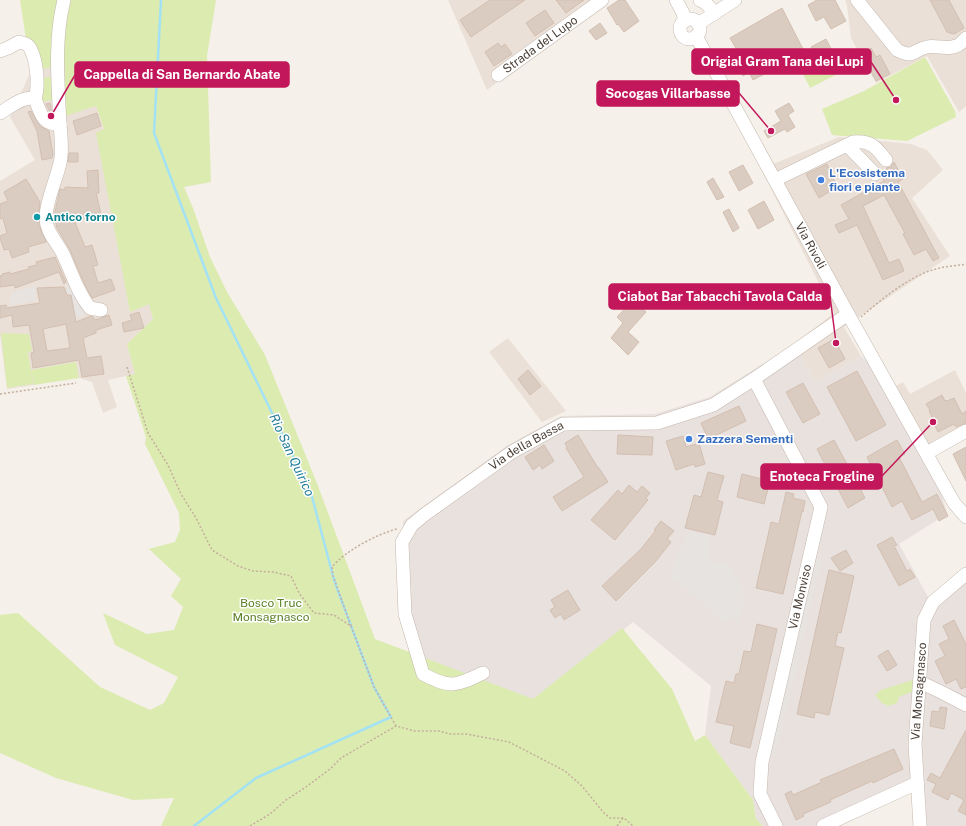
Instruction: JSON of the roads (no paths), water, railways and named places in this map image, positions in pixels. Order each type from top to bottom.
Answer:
[{"type":"street","points":[[64,0],[58,38],[62,151],[45,218],[47,227],[63,253],[84,301],[90,308],[101,310]]},
{"type":"street","name":"Strada del Lupo","points":[[498,75],[602,0]]},
{"type":"street","points":[[676,0],[683,13],[685,21],[691,20],[697,30],[714,14],[735,0]]},
{"type":"street","points":[[700,0],[710,6],[714,14]]},
{"type":"street","points":[[857,0],[897,50],[905,54],[911,54],[926,47],[948,48],[956,46],[966,38]]},
{"type":"street","name":"Via Rivoli","points":[[697,30],[775,180],[850,318],[954,503],[966,517]]},
{"type":"street","points":[[0,52],[19,42],[25,43],[31,49],[36,67],[37,92],[35,99],[41,114],[47,122],[60,124]]},
{"type":"street","points":[[0,112],[25,99],[31,97],[35,99]]},
{"type":"street","points":[[775,180],[847,145],[859,142],[873,145],[886,160]]},
{"type":"street","points":[[847,145],[875,174]]},
{"type":"street","name":"Via della Bassa","points":[[483,673],[465,682],[448,685],[437,682],[423,674],[405,614],[402,542],[412,525],[424,514],[512,452],[563,424],[657,423],[713,405],[850,318]]},
{"type":"street","name":"Via Monviso","points":[[754,379],[821,507],[762,762],[760,794],[776,826]]},
{"type":"street","points":[[927,453],[966,432]]},
{"type":"street","name":"Via Monsagnasco","points":[[920,826],[915,744],[924,620],[933,602],[966,574]]},
{"type":"street","points":[[920,682],[966,705]]},
{"type":"street","points":[[823,826],[917,783]]},
{"type":"waterway","name":"Rio San Quirico","points":[[161,0],[154,133],[216,298],[311,493],[338,591],[374,687],[391,717],[256,778],[194,826]]},
{"type":"place","name":"Origial Gram Tana dei Lupi","points":[[896,100]]},
{"type":"place","name":"Cappella di San Bernardo Abate","points":[[51,116]]},
{"type":"place","name":"Socogas Villarbasse","points":[[771,131]]},
{"type":"place","name":"L'Ecosistema fiori e piante","points":[[821,180]]},
{"type":"place","name":"Antico forno","points":[[37,217]]},
{"type":"place","name":"Ciabot Bar Tabacchi Tavola Calda","points":[[836,343]]},
{"type":"place","name":"Enoteca Frogline","points":[[933,422]]},
{"type":"place","name":"Zazzera Sementi","points":[[689,439]]},
{"type":"park label","name":"Bosco Truc Monsagnasco","points":[[271,610]]}]
